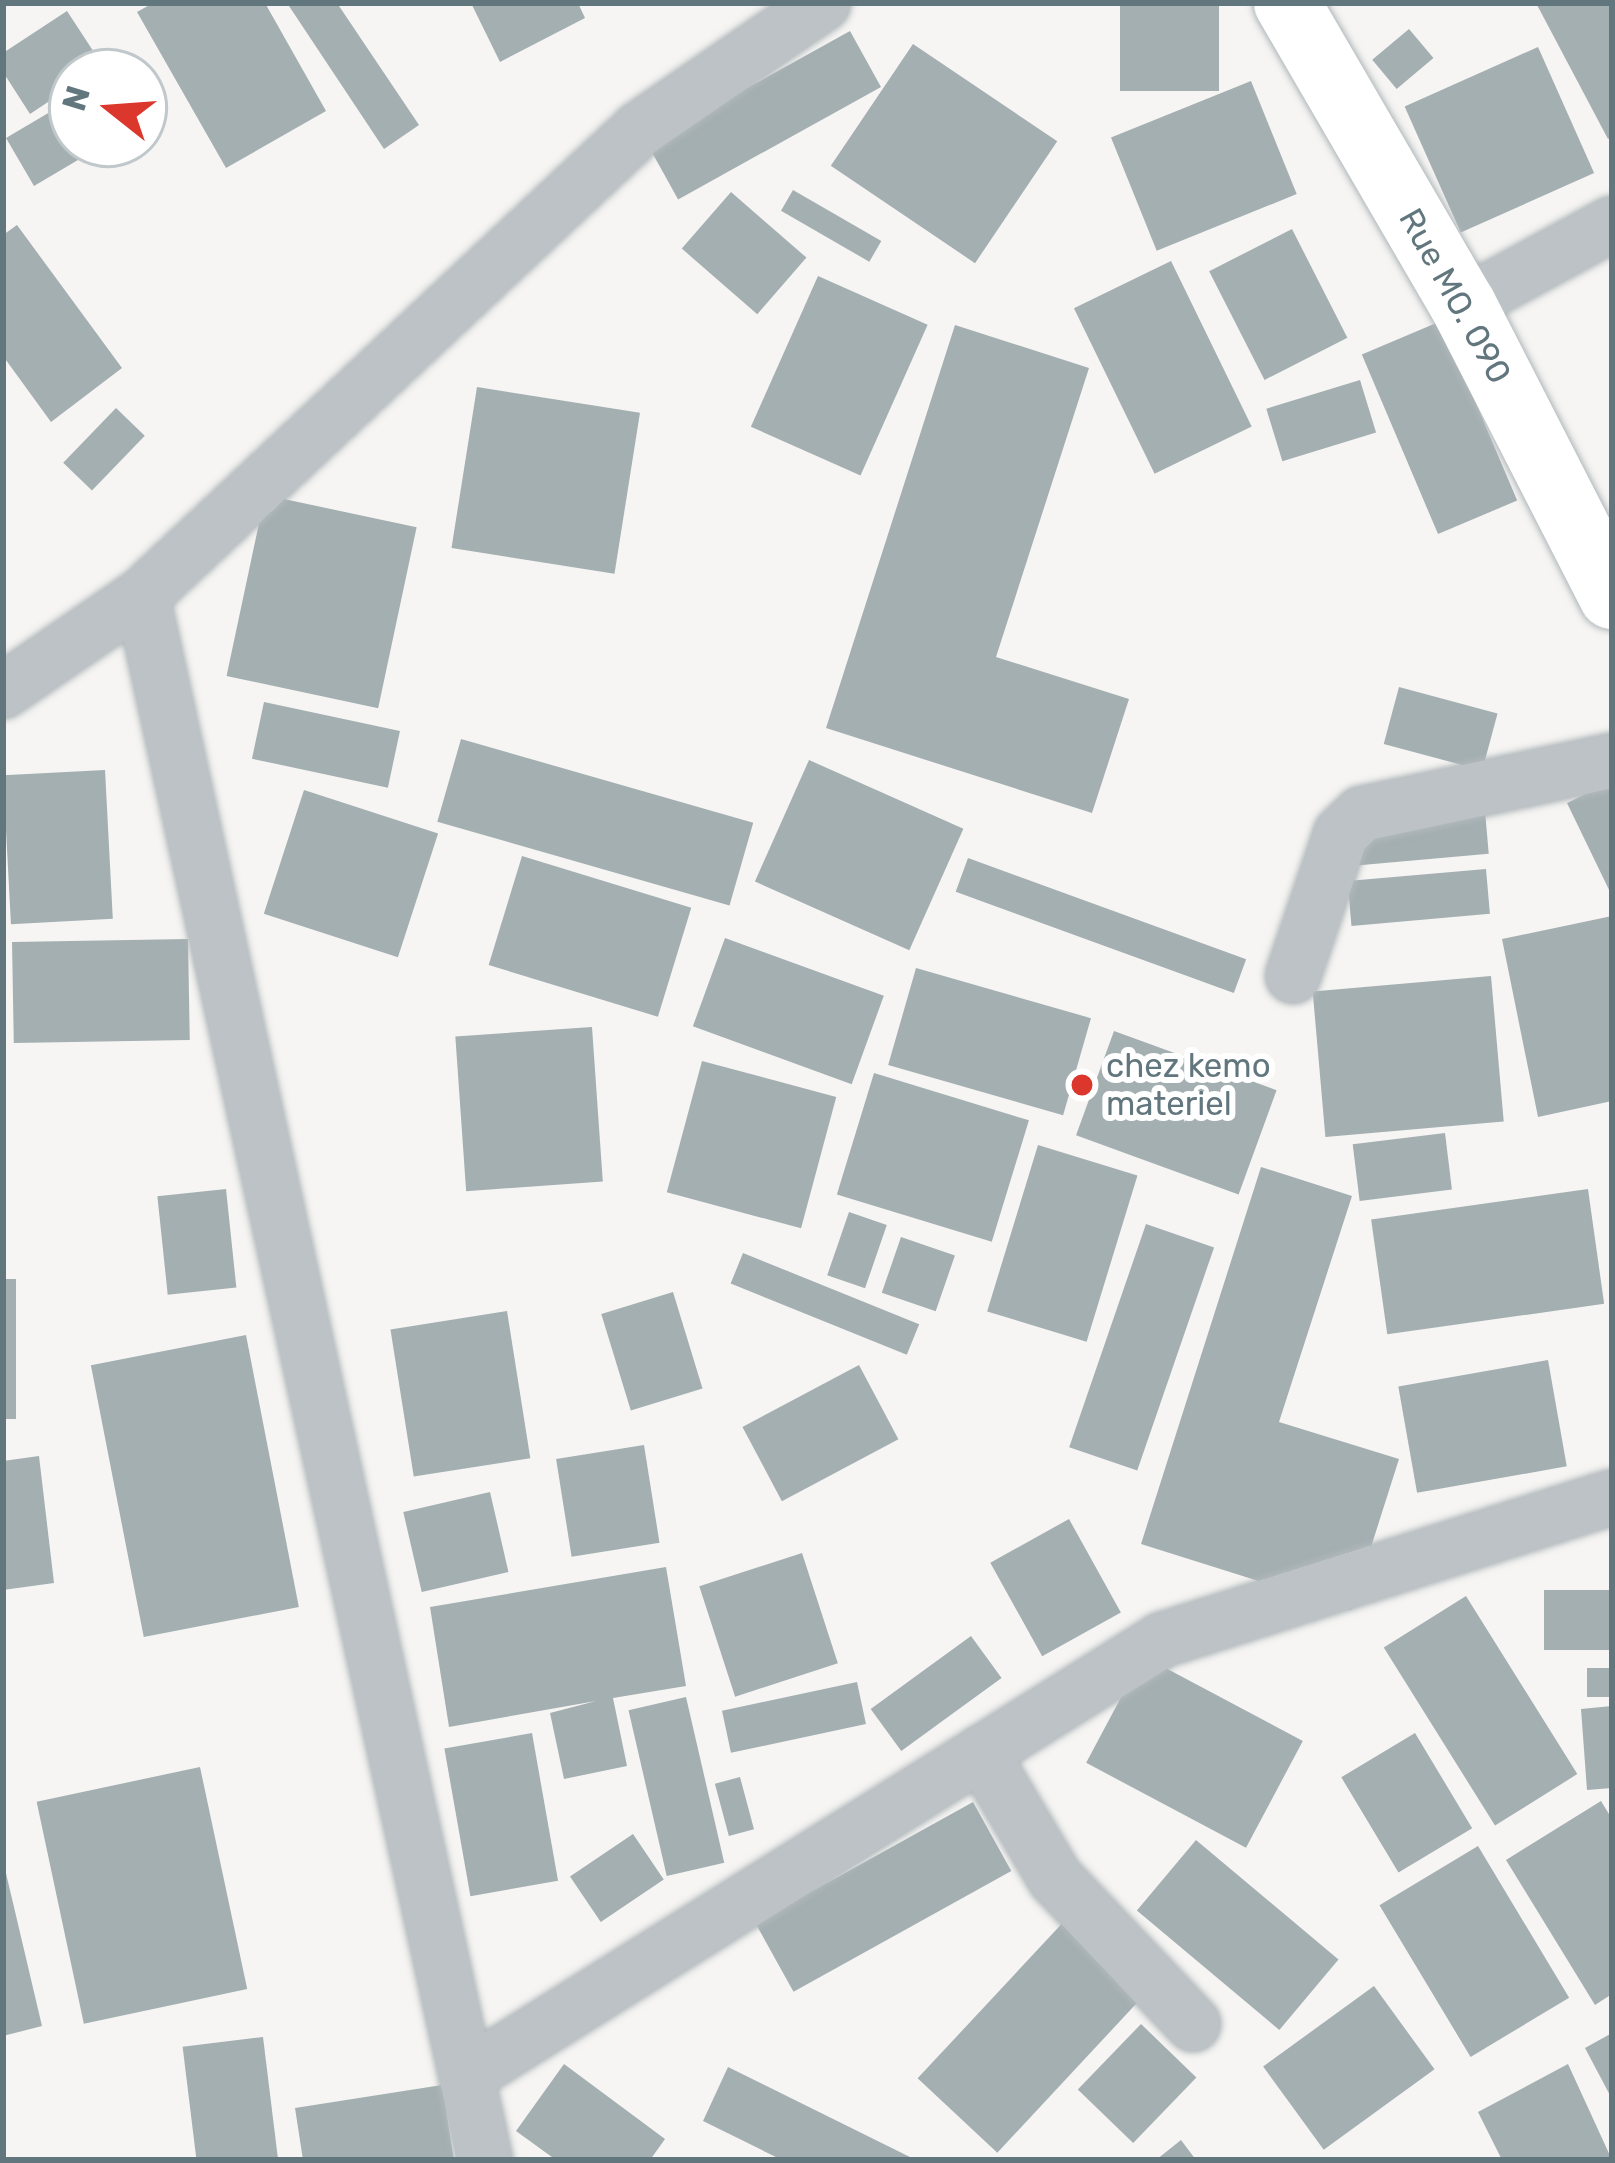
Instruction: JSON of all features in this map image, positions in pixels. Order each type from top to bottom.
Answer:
[{"type":"street","points":[[3,691],[142,596],[640,129],[823,3]]},
{"type":"street","name":"Rue MO. 090","points":[[1287,3],[1463,305],[1612,596]]},
{"type":"street","points":[[1463,305],[1612,224]]},
{"type":"street","points":[[142,596],[471,2073],[485,2160]]},
{"type":"street","points":[[1293,976],[1341,834],[1361,814],[1612,761]]},
{"type":"street","points":[[471,2073],[1162,1640],[1612,1497]]},
{"type":"street","points":[[981,1754],[1055,1878],[1193,2024]]},
{"type":"building","points":[[153,3],[265,3],[326,111],[226,168],[168,66],[168,48],[158,48],[137,12]]},
{"type":"building","points":[[287,3],[337,3],[419,125],[384,149]]},
{"type":"building","points":[[471,3],[578,3],[585,18],[500,62]]},
{"type":"building","points":[[1120,3],[1219,3],[1219,91],[1120,91]]},
{"type":"building","points":[[1536,3],[1612,3],[1612,137],[1608,139]]},
{"type":"building","points":[[67,11],[91,48],[48,48],[48,102],[30,114],[3,72],[3,53]]},
{"type":"building","points":[[1409,29],[1433,58],[1397,89],[1372,60]]},
{"type":"building","points":[[850,31],[881,87],[678,199],[647,143]]},
{"type":"building","points":[[913,44],[1057,141],[975,263],[831,166]]},
{"type":"building","points":[[1538,47],[1594,173],[1461,232],[1405,106]]},
{"type":"building","points":[[1251,81],[1297,194],[1157,251],[1111,138]]},
{"type":"building","points":[[48,113],[48,168],[64,168],[34,186],[6,138]]},
{"type":"building","points":[[793,190],[881,241],[869,262],[781,211]]},
{"type":"building","points":[[731,192],[806,258],[757,314],[682,249]]},
{"type":"building","points":[[17,225],[122,368],[51,422],[3,356],[3,235]]},
{"type":"building","points":[[1292,229],[1347,338],[1265,380],[1209,271]]},
{"type":"building","points":[[1171,261],[1252,426],[1155,474],[1074,308]]},
{"type":"building","points":[[818,276],[928,325],[861,476],[751,427]]},
{"type":"building","points":[[1441,321],[1517,500],[1438,534],[1362,355]]},
{"type":"building","points":[[955,325],[1089,368],[996,657],[1129,699],[1092,813],[826,728]]},
{"type":"building","points":[[1360,380],[1376,433],[1282,461],[1266,409]]},
{"type":"building","points":[[477,387],[640,413],[614,574],[452,548]]},
{"type":"building","points":[[116,408],[145,436],[92,490],[63,463]]},
{"type":"building","points":[[265,495],[417,527],[378,708],[227,676]]},
{"type":"building","points":[[1399,687],[1498,713],[1482,770],[1384,744]]},
{"type":"building","points":[[264,702],[400,731],[388,788],[252,759]]},
{"type":"building","points":[[461,739],[753,823],[730,905],[437,822]]},
{"type":"building","points":[[809,760],[963,829],[909,950],[755,882]]},
{"type":"building","points":[[105,770],[113,919],[11,924],[3,775]]},
{"type":"building","points":[[1612,781],[1612,896],[1567,803]]},
{"type":"building","points":[[304,790],[438,834],[398,957],[264,914]]},
{"type":"building","points":[[1485,811],[1489,854],[1359,865],[1355,822]]},
{"type":"building","points":[[522,856],[691,908],[658,1017],[489,965]]},
{"type":"building","points":[[968,858],[1246,959],[1234,993],[956,892]]},
{"type":"building","points":[[1486,869],[1490,914],[1351,926],[1348,881]]},
{"type":"building","points":[[1612,916],[1612,1101],[1538,1117],[1502,939]]},
{"type":"building","points":[[725,938],[884,996],[852,1084],[693,1026]]},
{"type":"building","points":[[188,939],[190,1040],[14,1043],[12,942]]},
{"type":"building","points":[[916,968],[1091,1018],[1063,1115],[888,1065]]},
{"type":"building","points":[[1491,976],[1504,1121],[1325,1137],[1313,992]]},
{"type":"building","points":[[592,1027],[603,1182],[466,1191],[455,1037]]},
{"type":"building","points":[[1114,1031],[1277,1090],[1239,1194],[1076,1135]]},
{"type":"building","points":[[702,1061],[836,1097],[801,1228],[667,1192]]},
{"type":"building","points":[[874,1073],[1029,1120],[992,1242],[837,1194]]},
{"type":"building","points":[[1445,1133],[1452,1190],[1360,1201],[1353,1144]]},
{"type":"building","points":[[1038,1145],[1137,1175],[1087,1342],[987,1311]]},
{"type":"building","points":[[1261,1167],[1352,1196],[1279,1422],[1399,1459],[1351,1610],[1141,1544]]},
{"type":"building","points":[[226,1189],[236,1287],[168,1295],[157,1196]]},
{"type":"building","points":[[1588,1189],[1604,1304],[1387,1334],[1371,1219]]},
{"type":"building","points":[[849,1212],[887,1225],[865,1288],[827,1275]]},
{"type":"building","points":[[1146,1224],[1214,1247],[1137,1471],[1069,1447]]},
{"type":"building","points":[[901,1237],[955,1256],[936,1311],[882,1293]]},
{"type":"building","points":[[743,1253],[919,1324],[907,1355],[731,1284]]},
{"type":"building","points":[[3,1279],[16,1279],[16,1419],[3,1419]]},
{"type":"building","points":[[673,1292],[703,1389],[631,1411],[601,1314]]},
{"type":"building","points":[[507,1311],[530,1458],[414,1477],[390,1329]]},
{"type":"building","points":[[246,1335],[299,1607],[144,1637],[91,1365]]},
{"type":"building","points":[[1548,1360],[1567,1466],[1417,1493],[1398,1386]]},
{"type":"building","points":[[859,1365],[898,1439],[782,1501],[742,1427]]},
{"type":"building","points":[[644,1445],[659,1543],[572,1557],[556,1459]]},
{"type":"building","points":[[39,1456],[54,1583],[3,1590],[3,1461]]},
{"type":"building","points":[[490,1492],[508,1572],[422,1592],[403,1512]]},
{"type":"building","points":[[1069,1519],[1121,1613],[1042,1656],[990,1563]]},
{"type":"building","points":[[802,1553],[838,1663],[735,1697],[699,1586]]},
{"type":"building","points":[[666,1567],[686,1686],[613,1698],[627,1766],[564,1779],[550,1713],[596,1701],[449,1727],[430,1607]]},
{"type":"building","points":[[1544,1590],[1612,1590],[1612,1650],[1544,1650]]},
{"type":"building","points":[[1466,1596],[1577,1774],[1495,1825],[1384,1647]]},
{"type":"building","points":[[971,1636],[1002,1678],[901,1751],[871,1709]]},
{"type":"building","points":[[1143,1656],[1303,1741],[1246,1848],[1086,1763]]},
{"type":"building","points":[[1587,1668],[1612,1668],[1612,1697],[1587,1697]]},
{"type":"building","points":[[857,1682],[866,1724],[731,1753],[722,1711]]},
{"type":"building","points":[[686,1697],[724,1863],[667,1876],[629,1710]]},
{"type":"building","points":[[1612,1706],[1612,1788],[1587,1790],[1581,1709]]},
{"type":"building","points":[[532,1733],[558,1881],[470,1896],[444,1748]]},
{"type":"building","points":[[1415,1733],[1472,1828],[1398,1872],[1341,1777]]},
{"type":"building","points":[[200,1767],[247,1989],[84,2024],[37,1802]]},
{"type":"building","points":[[740,1777],[754,1829],[729,1836],[715,1784]]},
{"type":"building","points":[[1601,1801],[1612,1819],[1612,1994],[1595,2005],[1506,1860]]},
{"type":"building","points":[[973,1802],[1011,1871],[794,1992],[755,1923]]},
{"type":"building","points":[[633,1834],[664,1880],[601,1922],[570,1876]]},
{"type":"building","points":[[1196,1840],[1338,1960],[1279,2030],[1137,1910]]},
{"type":"building","points":[[1478,1846],[1569,1998],[1471,2057],[1379,1905]]},
{"type":"building","points":[[3,1870],[42,2026],[3,2036]]},
{"type":"building","points":[[1069,1916],[1149,1990],[997,2153],[918,2078]]},
{"type":"building","points":[[1374,1986],[1435,2069],[1324,2150],[1263,2067]]},
{"type":"building","points":[[1141,2024],[1196,2077],[1133,2143],[1078,2089]]},
{"type":"building","points":[[1612,2033],[1612,2099],[1585,2048]]},
{"type":"building","points":[[263,2037],[278,2160],[196,2160],[183,2047]]},
{"type":"building","points":[[564,2064],[665,2139],[650,2160],[556,2160],[516,2131]]},
{"type":"building","points":[[1568,2064],[1612,2160],[1502,2160],[1478,2112]]},
{"type":"building","points":[[728,2067],[916,2160],[782,2160],[703,2121]]},
{"type":"building","points":[[442,2085],[454,2160],[303,2160],[295,2108]]},
{"type":"building","points":[[1181,2140],[1196,2160],[1156,2160]]},
{"type":"place","name":"chez kemo materiel","points":[[1082,1085]]}]
